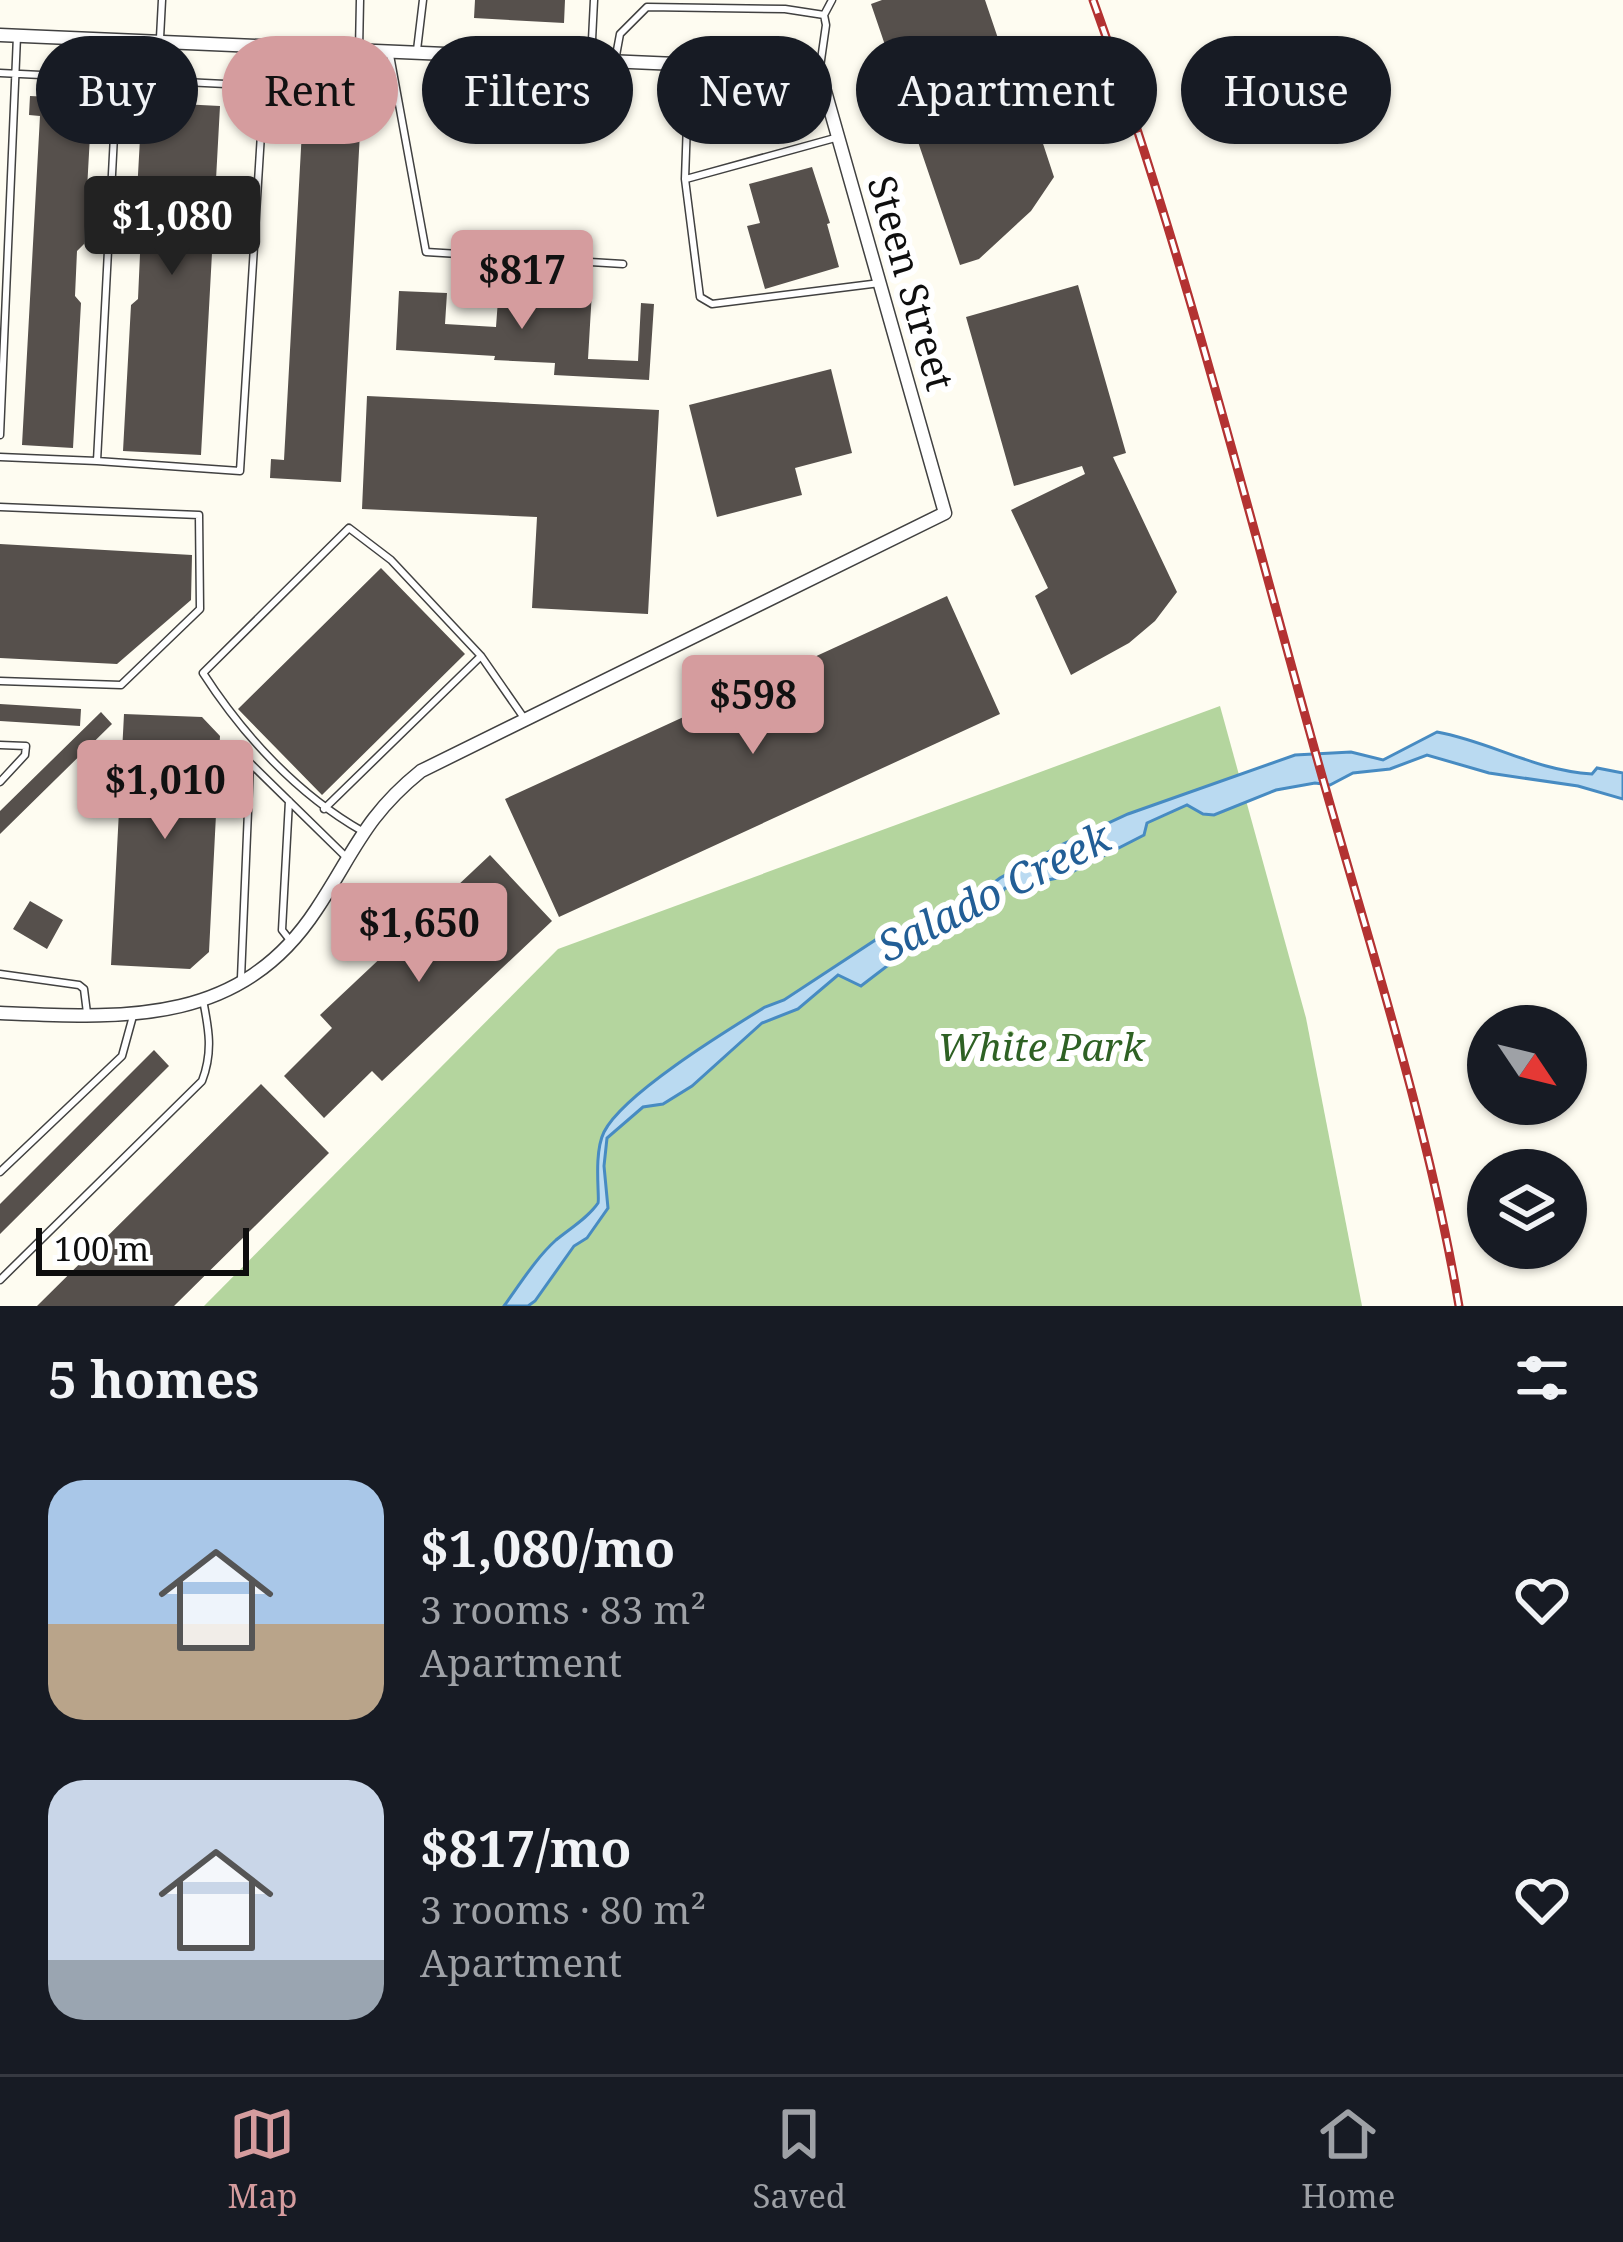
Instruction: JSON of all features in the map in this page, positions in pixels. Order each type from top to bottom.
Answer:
[{"type":"street","points":[[0,35],[36,37]]},
{"type":"street","points":[[398,52],[422,53]]},
{"type":"street","name":"Steen Street","points":[[524,718],[945,513],[832,116]]},
{"type":"street","points":[[0,1013],[133,1016],[202,1000],[241,981],[312,916],[362,831],[421,771],[524,718]]},
{"type":"lane","points":[[160,36],[162,0]]},
{"type":"lane","points":[[359,36],[360,0]]},
{"type":"lane","points":[[417,53],[423,0]]},
{"type":"lane","points":[[592,36],[594,0]]},
{"type":"lane","points":[[822,36],[824,14],[832,0]]},
{"type":"lane","points":[[620,36],[647,7],[824,14]]},
{"type":"lane","points":[[0,435],[17,36]]},
{"type":"lane","points":[[0,73],[36,75]]},
{"type":"lane","points":[[398,101],[426,252],[623,264]]},
{"type":"lane","points":[[685,179],[838,137]]},
{"type":"lane","points":[[98,461],[115,144]]},
{"type":"lane","points":[[0,457],[239,471],[260,144]]},
{"type":"lane","points":[[686,144],[685,179],[700,297],[706,303],[880,284]]},
{"type":"lane","points":[[0,507],[199,515],[200,609],[121,685],[0,681]]},
{"type":"lane","points":[[362,831],[323,809],[232,717],[202,673],[350,528],[392,560],[481,656],[524,718]]},
{"type":"lane","points":[[323,809],[481,656]]},
{"type":"lane","points":[[0,745],[26,746],[26,755],[0,782]]},
{"type":"lane","points":[[241,981],[250,763],[346,857]]},
{"type":"lane","points":[[289,802],[282,930],[290,941]]},
{"type":"lane","points":[[0,974],[79,985],[84,989],[87,1017]]},
{"type":"lane","points":[[0,1280],[202,1081],[211,1037],[202,1000]]},
{"type":"lane","points":[[0,1172],[122,1056],[133,1016]]},
{"type":"green space","name":"White Park","points":[[1220,706],[1306,1018],[1362,1306],[204,1306],[558,949]]},
{"type":"water","name":"Salado Creek","points":[[1437,732],[1551,767],[1623,773],[1623,799],[1578,786],[1489,773],[1427,755],[1390,769],[1353,773],[1330,785],[1276,790],[1214,815],[1187,805],[1147,823],[1144,835],[1062,877],[1043,881],[1025,894],[1018,888],[1005,888],[993,906],[904,953],[861,986],[838,975],[798,1009],[762,1023],[692,1086],[663,1104],[643,1107],[607,1138],[608,1208],[535,1301],[528,1306],[504,1306],[549,1247],[598,1203],[601,1141],[615,1117],[677,1064],[765,1007],[784,1000],[880,937],[911,928],[1063,844],[1128,814],[1295,755],[1351,752],[1383,760]]},
{"type":"building","points":[[475,0],[565,0],[564,23],[474,18]]},
{"type":"building","points":[[882,0],[985,0],[997,36],[882,36],[871,4]]},
{"type":"building","points":[[30,96],[36,96],[36,116],[29,115]]},
{"type":"building","points":[[198,105],[220,106],[201,455],[123,451],[131,305],[138,299],[140,254],[134,247],[140,144],[198,144]]},
{"type":"building","points":[[38,144],[90,144],[84,244],[77,251],[75,296],[81,303],[73,448],[22,445]]},
{"type":"building","points":[[301,144],[359,144],[341,482],[270,478],[271,459],[284,460]]},
{"type":"building","points":[[919,144],[1043,144],[1054,177],[1031,211],[979,259],[960,265]]},
{"type":"building","points":[[812,167],[839,267],[765,289],[747,226],[760,223],[749,184]]},
{"type":"building","points":[[1078,285],[1126,453],[1113,457],[1177,592],[1155,621],[1129,643],[1071,675],[1035,596],[1048,588],[1011,510],[1085,474],[1082,466],[1014,486],[966,317]]},
{"type":"building","points":[[499,286],[592,291],[588,359],[638,361],[641,303],[654,304],[649,380],[554,375],[555,363],[396,350],[399,291],[447,293],[445,324],[496,327]]},
{"type":"building","points":[[831,369],[852,453],[795,468],[802,495],[717,517],[689,405]]},
{"type":"building","points":[[367,396],[659,410],[648,614],[532,608],[537,517],[362,509]]},
{"type":"building","points":[[0,544],[192,555],[191,600],[117,664],[0,658]]},
{"type":"building","points":[[381,568],[465,654],[322,795],[238,709]]},
{"type":"building","points":[[947,596],[1000,714],[559,917],[505,799]]},
{"type":"building","points":[[0,704],[81,709],[80,726],[0,721]]},
{"type":"building","points":[[101,712],[112,724],[0,834],[0,811]]},
{"type":"building","points":[[124,714],[202,717],[220,736],[209,952],[190,969],[111,965]]},
{"type":"building","points":[[490,855],[552,921],[382,1081],[372,1071],[324,1118],[284,1076],[332,1028],[320,1015]]},
{"type":"building","points":[[30,901],[63,920],[47,949],[13,929]]},
{"type":"building","points":[[154,1050],[169,1066],[0,1234],[0,1204]]},
{"type":"building","points":[[261,1084],[329,1153],[174,1306],[37,1306]]},
{"type":"railway","points":[[1093,0],[1183,279],[1394,1027],[1459,1306]]}]
